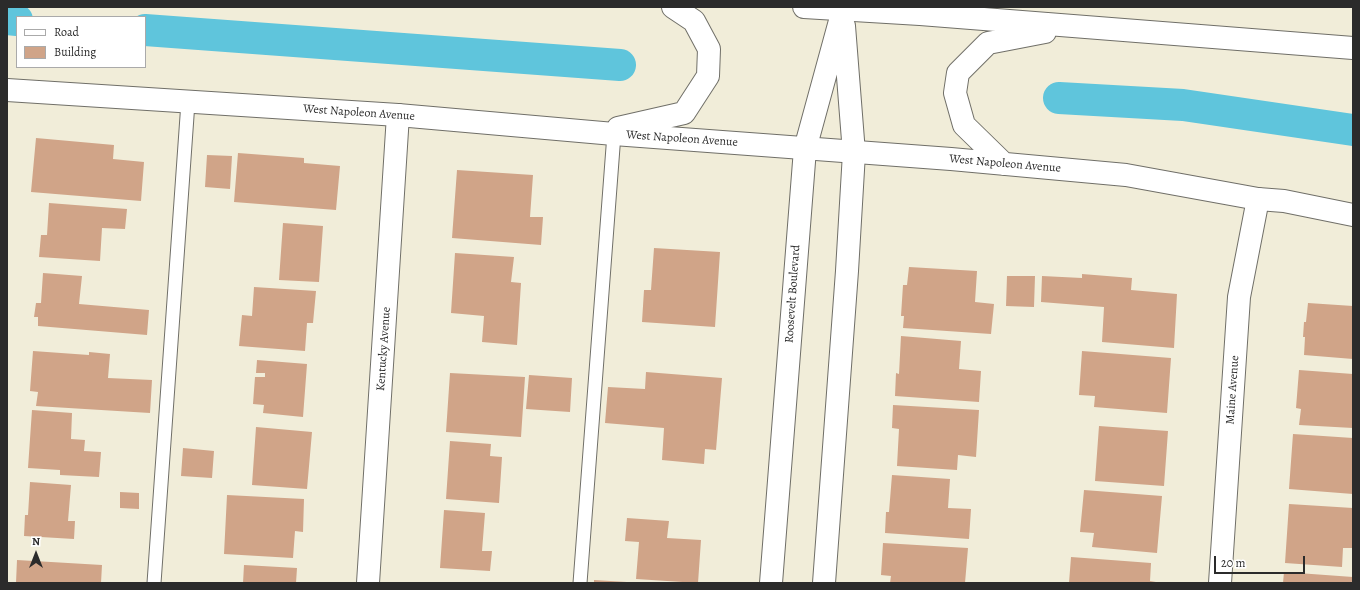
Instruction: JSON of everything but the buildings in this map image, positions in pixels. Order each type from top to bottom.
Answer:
[{"type":"main road","points":[[605,134],[684,113],[708,76],[709,49],[694,21],[673,7]]},
{"type":"main road","points":[[804,7],[843,8],[1353,48]]},
{"type":"main road","points":[[824,583],[847,271],[854,153],[843,8]]},
{"type":"main road","name":"Roosevelt Boulevard","points":[[771,583],[804,149],[843,8]]},
{"type":"main road","points":[[1004,164],[964,125],[955,92],[958,73],[988,43],[1072,26]]},
{"type":"main road","name":"West Napoleon Avenue","points":[[7,90],[398,115],[605,134],[951,159],[1126,175],[1258,199],[1284,201],[1353,215]]},
{"type":"main road","name":"Kentucky Avenue","points":[[368,583],[398,115]]},
{"type":"main road","name":"Maine Avenue","points":[[1220,583],[1239,296],[1258,199]]},
{"type":"lane","points":[[154,583],[188,102]]},
{"type":"lane","points":[[580,583],[605,134]]},
{"type":"waterway","points":[[7,19],[16,20]]},
{"type":"waterway","points":[[146,30],[620,65]]},
{"type":"waterway","points":[[1059,98],[1183,105],[1353,130]]}]
